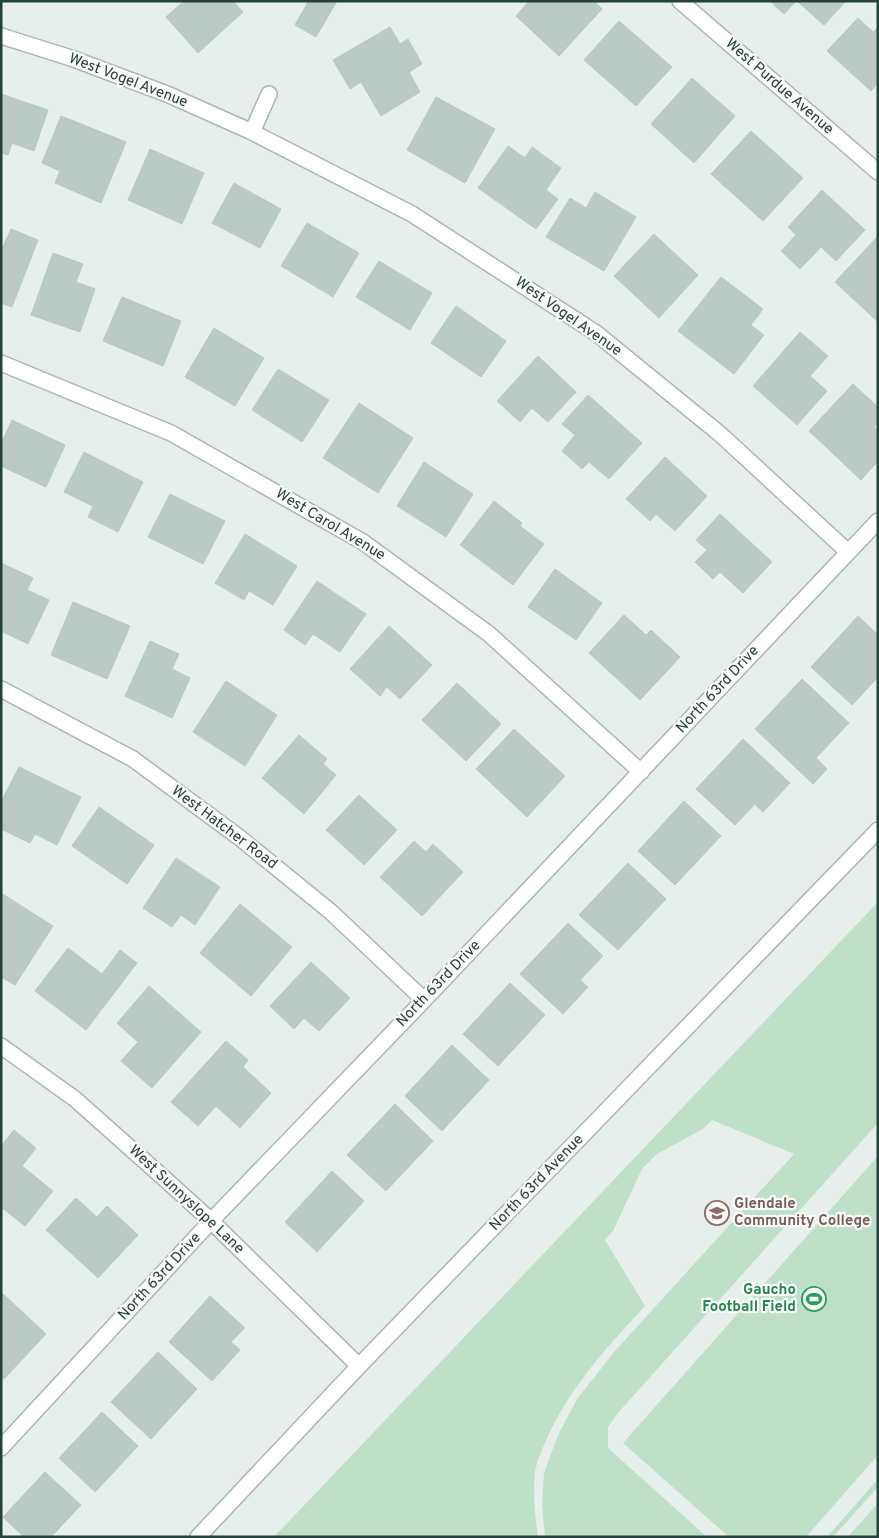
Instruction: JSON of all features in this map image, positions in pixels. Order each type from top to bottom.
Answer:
[{"type":"street","name":"West Purdue Avenue","points":[[680,1],[878,172]]},
{"type":"street","name":"West Vogel Avenue","points":[[1,36],[71,58],[141,84],[252,132],[412,214],[596,333],[720,434],[848,552]]},
{"type":"street","points":[[252,132],[269,94]]},
{"type":"street","name":"West Carol Avenue","points":[[1,363],[171,433],[363,542],[489,634],[640,772]]},
{"type":"street","name":"North 63rd Drive","points":[[1,1448],[211,1221],[424,1000],[878,521]]},
{"type":"street","name":"West Hatcher Road","points":[[1,689],[133,759],[240,838],[331,912],[424,1000]]},
{"type":"street","name":"North 63rd Avenue","points":[[198,1537],[359,1366],[878,830]]},
{"type":"street","name":"West Sunnyslope Lane","points":[[1,1046],[75,1100],[211,1221],[359,1366]]},
{"type":"green space","points":[[878,902],[878,1123],[617,1414],[608,1427],[608,1448],[707,1537],[545,1537],[542,1505],[544,1473],[558,1435],[577,1399],[615,1351],[794,1154],[712,1120],[703,1129],[657,1154],[642,1169],[613,1231],[605,1240],[645,1306],[579,1383],[548,1436],[535,1472],[534,1488],[538,1537],[274,1537]]},
{"type":"green space","name":"Gaucho Football Field","points":[[878,1156],[878,1455],[806,1537],[729,1537],[623,1443]]},
{"type":"green space","points":[[878,1479],[878,1487],[833,1537],[827,1537]]},
{"type":"green space","points":[[878,1503],[878,1537],[848,1537]]},
{"type":"building","points":[[184,1],[233,1],[243,12],[198,53],[166,17]]},
{"type":"building","points":[[307,1],[337,1],[316,37],[295,25]]},
{"type":"building","points":[[529,1],[594,1],[602,9],[559,56],[516,16]]},
{"type":"building","points":[[770,1],[796,1],[784,14]]},
{"type":"building","points":[[797,1],[846,1],[824,25]]},
{"type":"building","points":[[858,18],[873,32],[878,27],[878,83],[871,91],[827,51]]},
{"type":"building","points":[[619,21],[672,67],[636,106],[584,60]]},
{"type":"building","points":[[390,27],[400,44],[408,39],[422,64],[409,72],[420,92],[381,116],[361,82],[350,89],[333,60]]},
{"type":"building","points":[[692,78],[735,116],[694,163],[651,124]]},
{"type":"building","points":[[1,94],[48,110],[34,151],[12,143],[8,155],[1,153]]},
{"type":"building","points":[[436,97],[495,129],[465,183],[407,150]]},
{"type":"building","points":[[61,116],[126,142],[101,203],[55,183],[60,171],[42,163]]},
{"type":"building","points":[[751,131],[803,178],[763,221],[711,174]]},
{"type":"building","points":[[508,146],[525,158],[532,147],[561,168],[546,190],[558,199],[536,229],[478,188]]},
{"type":"building","points":[[150,149],[204,173],[182,224],[128,200]]},
{"type":"building","points":[[234,183],[281,209],[260,248],[212,223]]},
{"type":"building","points":[[822,190],[865,230],[836,261],[821,247],[800,269],[781,251],[796,235],[788,227]]},
{"type":"building","points":[[595,192],[636,217],[604,271],[546,237],[570,198],[586,208]]},
{"type":"building","points":[[307,223],[359,253],[333,297],[281,266]]},
{"type":"building","points":[[11,229],[38,240],[12,307],[1,303],[1,251]]},
{"type":"building","points":[[654,234],[698,275],[659,318],[614,276]]},
{"type":"building","points":[[878,238],[878,322],[835,282]]},
{"type":"building","points":[[53,253],[83,264],[76,282],[95,289],[80,332],[31,315]]},
{"type":"building","points":[[379,261],[432,293],[410,330],[356,297]]},
{"type":"building","points":[[721,277],[763,309],[751,325],[764,335],[734,374],[678,331]]},
{"type":"building","points":[[122,297],[181,321],[163,366],[103,341]]},
{"type":"building","points":[[456,306],[506,341],[481,377],[431,343]]},
{"type":"building","points":[[214,328],[264,358],[235,406],[185,377]]},
{"type":"building","points":[[800,332],[828,356],[810,376],[827,391],[797,425],[753,386]]},
{"type":"building","points":[[538,356],[576,392],[548,422],[532,408],[520,422],[497,401]]},
{"type":"building","points":[[278,369],[329,400],[302,442],[252,410]]},
{"type":"building","points":[[853,384],[878,407],[878,423],[874,427],[878,431],[878,461],[861,480],[809,431]]},
{"type":"building","points":[[588,395],[642,443],[609,479],[589,462],[582,469],[562,451],[575,435],[562,424]]},
{"type":"building","points":[[359,403],[413,438],[378,493],[323,458]]},
{"type":"building","points":[[12,420],[65,445],[46,487],[1,466],[1,444]]},
{"type":"building","points":[[84,452],[143,482],[118,532],[88,517],[93,506],[64,492]]},
{"type":"building","points":[[665,457],[707,496],[675,531],[656,514],[650,521],[626,499]]},
{"type":"building","points":[[424,462],[473,494],[446,537],[397,506]]},
{"type":"building","points":[[170,494],[225,521],[203,564],[148,537]]},
{"type":"building","points":[[494,501],[522,523],[520,526],[544,544],[513,585],[460,545]]},
{"type":"building","points":[[720,514],[772,562],[743,593],[720,572],[713,579],[695,562],[707,550],[696,540]]},
{"type":"building","points":[[245,534],[297,566],[273,605],[249,591],[244,600],[215,583]]},
{"type":"building","points":[[1,563],[33,578],[27,590],[49,600],[28,644],[1,631]]},
{"type":"building","points":[[555,569],[602,603],[576,640],[528,607]]},
{"type":"building","points":[[317,581],[366,614],[340,652],[313,634],[305,645],[284,630]]},
{"type":"building","points":[[73,602],[130,626],[107,679],[51,655]]},
{"type":"building","points":[[624,615],[646,635],[651,630],[680,657],[640,700],[589,653]]},
{"type":"building","points":[[858,616],[878,635],[878,677],[852,705],[811,667]]},
{"type":"building","points":[[389,626],[432,665],[400,699],[387,687],[380,696],[350,669]]},
{"type":"building","points":[[150,641],[179,654],[172,669],[190,678],[172,718],[125,696]]},
{"type":"building","points":[[802,679],[849,723],[816,758],[827,769],[813,784],[755,729]]},
{"type":"building","points":[[226,681],[277,715],[245,766],[193,732]]},
{"type":"building","points":[[457,683],[501,724],[466,761],[422,720]]},
{"type":"building","points":[[514,729],[565,776],[527,817],[476,769]]},
{"type":"building","points":[[299,735],[327,759],[323,764],[336,775],[304,814],[262,778]]},
{"type":"building","points":[[743,739],[790,783],[763,812],[755,804],[735,825],[696,789]]},
{"type":"building","points":[[19,767],[81,797],[57,845],[35,834],[30,843],[1,829],[1,802]]},
{"type":"building","points":[[359,795],[397,830],[364,865],[326,830]]},
{"type":"building","points":[[684,801],[721,836],[675,885],[638,851]]},
{"type":"building","points":[[99,807],[154,845],[127,884],[72,846]]},
{"type":"building","points":[[414,841],[426,852],[433,844],[463,872],[422,916],[380,877]]},
{"type":"building","points":[[176,858],[220,887],[195,925],[181,915],[172,927],[143,908]]},
{"type":"building","points":[[628,863],[666,899],[618,950],[579,915]]},
{"type":"building","points":[[1,893],[53,926],[15,985],[1,977]]},
{"type":"building","points":[[240,904],[292,947],[251,996],[200,953]]},
{"type":"building","points":[[568,923],[603,956],[580,980],[588,987],[563,1014],[520,974]]},
{"type":"building","points":[[68,948],[102,974],[120,950],[137,963],[86,1030],[35,991]]},
{"type":"building","points":[[311,962],[350,998],[319,1031],[304,1018],[294,1029],[270,1006]]},
{"type":"building","points":[[510,983],[545,1015],[498,1066],[463,1034]]},
{"type":"building","points":[[149,986],[201,1032],[152,1088],[121,1061],[138,1042],[117,1023]]},
{"type":"building","points":[[226,1041],[248,1060],[243,1067],[271,1093],[240,1128],[216,1106],[198,1126],[171,1102]]},
{"type":"building","points":[[452,1045],[489,1080],[442,1131],[405,1096]]},
{"type":"building","points":[[395,1104],[433,1141],[386,1191],[347,1155]]},
{"type":"building","points":[[14,1130],[36,1148],[22,1166],[53,1191],[25,1226],[1,1207],[1,1146]]},
{"type":"building","points":[[332,1171],[364,1201],[317,1252],[285,1222]]},
{"type":"building","points":[[76,1198],[97,1217],[107,1206],[138,1235],[98,1278],[46,1230]]},
{"type":"building","points":[[1,1292],[46,1334],[4,1379],[1,1376]]},
{"type":"building","points":[[210,1296],[245,1328],[231,1342],[240,1350],[212,1381],[169,1342]]},
{"type":"building","points":[[158,1352],[197,1389],[151,1439],[111,1402]]},
{"type":"building","points":[[102,1412],[138,1446],[95,1492],[59,1458]]},
{"type":"building","points":[[45,1472],[81,1505],[51,1537],[24,1537],[3,1517]]},
{"type":"place","name":"Glendale Community College","points":[[717,1213]]},
{"type":"place","name":"Gaucho Football Field","points":[[814,1299]]}]
